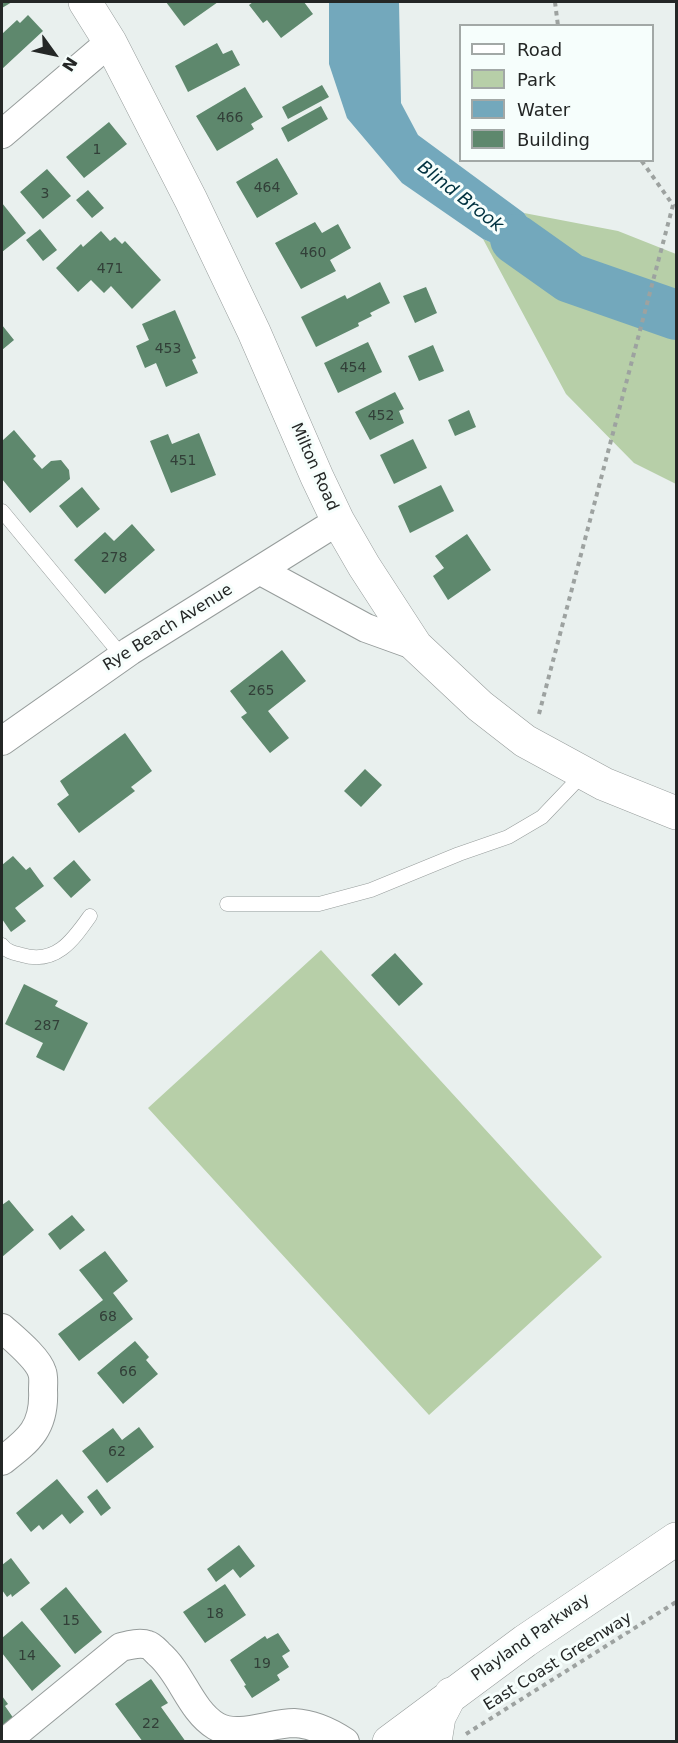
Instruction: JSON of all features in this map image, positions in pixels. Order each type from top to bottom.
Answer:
[{"type":"street","name":"Milton Road","points":[[85,2],[110,42],[196,211],[254,333],[338,521],[364,566],[416,645],[480,706],[525,741],[583,774],[676,813]]},
{"type":"street","points":[[2,134],[110,42]]},
{"type":"street","name":"Rye Beach Avenue","points":[[2,741],[172,623],[261,571],[338,521]]},
{"type":"street","points":[[261,571],[366,628],[416,645]]},
{"type":"street","points":[[2,1328],[24,1348],[42,1371],[44,1407],[40,1425],[25,1443],[2,1461]]},
{"type":"street","name":"Playland Parkway","points":[[389,1742],[525,1641],[676,1539]]},
{"type":"street","points":[[5,1742],[121,1647],[134,1644],[149,1645],[162,1656],[210,1721],[233,1736],[295,1723],[321,1728],[345,1742]]},
{"type":"street","points":[[448,1740],[439,1717],[451,1694]]},
{"type":"lane","points":[[2,511],[122,656]]},
{"type":"lane","points":[[227,904],[319,904],[371,890],[459,854],[508,837],[542,817],[583,774]]},
{"type":"lane","points":[[2,945],[6,950],[28,957],[48,957],[71,943],[90,916]]},
{"type":"path","points":[[555,2],[558,24]]},
{"type":"path","points":[[525,741],[540,712],[673,205],[642,162]]},
{"type":"path","name":"East Coast Greenway","points":[[448,1740],[676,1602]]},
{"type":"green space","points":[[524,213],[618,231],[676,254],[676,484],[634,463],[566,394],[483,239],[569,277]]},
{"type":"green space","points":[[321,950],[602,1257],[429,1415],[148,1108]]},
{"type":"water","points":[[329,2],[399,2],[401,103],[418,135],[524,213],[570,278],[483,239],[402,183],[347,118],[329,64]]},
{"type":"building","points":[[2,2],[12,2],[2,8]]},
{"type":"building","points":[[166,2],[218,2],[184,26]]},
{"type":"building","points":[[253,2],[304,2],[313,14],[281,38],[267,20],[263,23],[249,5]]},
{"type":"building","points":[[28,15],[43,31],[2,69],[2,34],[17,20],[20,23]]},
{"type":"building","points":[[217,43],[223,54],[232,50],[240,65],[188,92],[175,66]]},
{"type":"building","points":[[322,85],[329,97],[288,119],[282,107]]},
{"type":"building","points":[[245,87],[263,117],[251,124],[254,129],[217,151],[196,116]]},
{"type":"building","points":[[321,106],[328,119],[288,142],[281,128]]},
{"type":"building","points":[[109,122],[127,144],[84,178],[66,157]]},
{"type":"building","points":[[277,158],[298,194],[257,218],[236,182]]},
{"type":"building","points":[[47,169],[71,196],[43,219],[20,192]]},
{"type":"building","points":[[88,190],[104,208],[92,218],[76,200]]},
{"type":"building","points":[[2,203],[26,233],[2,252]]},
{"type":"building","points":[[315,222],[322,233],[338,224],[351,248],[330,260],[336,271],[301,289],[275,243]]},
{"type":"building","points":[[40,229],[57,250],[43,261],[26,240]]},
{"type":"building","points":[[101,231],[110,241],[115,237],[122,244],[125,241],[161,280],[132,309],[111,286],[104,293],[91,280],[78,292],[56,268],[81,244],[83,247]]},
{"type":"building","points":[[380,282],[390,303],[370,313],[372,316],[358,323],[359,326],[316,347],[301,317],[345,295],[347,299]]},
{"type":"building","points":[[426,287],[437,313],[415,323],[403,296]]},
{"type":"building","points":[[175,310],[196,358],[192,360],[198,373],[166,387],[156,363],[145,368],[136,346],[149,340],[142,324]]},
{"type":"building","points":[[2,325],[14,340],[2,350]]},
{"type":"building","points":[[368,342],[382,372],[338,393],[324,363]]},
{"type":"building","points":[[433,345],[444,371],[419,381],[408,356]]},
{"type":"building","points":[[395,392],[404,409],[399,411],[404,423],[370,440],[355,412]]},
{"type":"building","points":[[469,410],[476,427],[455,436],[448,420]]},
{"type":"building","points":[[14,430],[36,456],[33,459],[42,469],[51,461],[61,460],[69,470],[70,479],[30,513],[2,479],[2,441]]},
{"type":"building","points":[[199,433],[216,475],[171,493],[150,441],[168,434],[172,444]]},
{"type":"building","points":[[413,439],[427,468],[394,484],[380,455]]},
{"type":"building","points":[[441,485],[454,511],[410,533],[398,506]]},
{"type":"building","points":[[82,487],[100,509],[77,528],[59,506]]},
{"type":"building","points":[[132,524],[155,550],[105,594],[74,560],[105,532],[114,541]]},
{"type":"building","points":[[467,534],[491,570],[448,600],[433,576],[444,568],[435,556]]},
{"type":"building","points":[[282,650],[306,681],[268,711],[289,738],[270,753],[241,717],[247,713],[230,691]]},
{"type":"building","points":[[125,733],[152,771],[131,787],[135,791],[79,833],[57,804],[69,795],[60,781]]},
{"type":"building","points":[[365,769],[382,785],[361,807],[344,791]]},
{"type":"building","points":[[13,856],[26,870],[30,867],[44,886],[15,908],[26,921],[11,932],[2,919],[2,865]]},
{"type":"building","points":[[74,860],[91,880],[71,898],[53,878]]},
{"type":"building","points":[[395,953],[423,984],[399,1006],[371,975]]},
{"type":"building","points":[[24,984],[58,1001],[55,1006],[88,1023],[64,1071],[36,1057],[43,1043],[5,1024]]},
{"type":"building","points":[[9,1200],[34,1230],[2,1257],[2,1205]]},
{"type":"building","points":[[72,1215],[85,1230],[60,1250],[48,1234]]},
{"type":"building","points":[[105,1251],[128,1281],[113,1293],[133,1319],[79,1361],[58,1334],[103,1300],[79,1270]]},
{"type":"building","points":[[135,1341],[149,1357],[146,1360],[158,1374],[123,1404],[97,1373]]},
{"type":"building","points":[[139,1427],[154,1447],[107,1483],[82,1451],[113,1428],[122,1440]]},
{"type":"building","points":[[57,1479],[84,1512],[70,1524],[62,1514],[43,1530],[39,1525],[31,1532],[16,1513]]},
{"type":"building","points":[[97,1489],[111,1508],[101,1516],[87,1497]]},
{"type":"building","points":[[239,1545],[255,1566],[240,1578],[233,1569],[216,1582],[207,1569]]},
{"type":"building","points":[[11,1558],[30,1583],[12,1597],[11,1594],[7,1597],[2,1590],[2,1565]]},
{"type":"building","points":[[225,1584],[246,1615],[205,1643],[183,1612]]},
{"type":"building","points":[[66,1587],[102,1632],[75,1654],[40,1609]]},
{"type":"building","points":[[22,1621],[61,1666],[32,1691],[2,1653],[2,1638]]},
{"type":"building","points":[[278,1633],[290,1651],[282,1656],[289,1667],[277,1675],[280,1680],[252,1698],[230,1660],[265,1636],[267,1639]]},
{"type":"building","points":[[151,1679],[168,1703],[161,1707],[186,1742],[159,1742],[158,1740],[143,1742],[115,1704]]},
{"type":"building","points":[[2,1696],[8,1704],[5,1706],[14,1719],[2,1727]]},
{"type":"waterway","name":"Blind Brook","points":[[515,239],[570,278],[676,315]]}]
